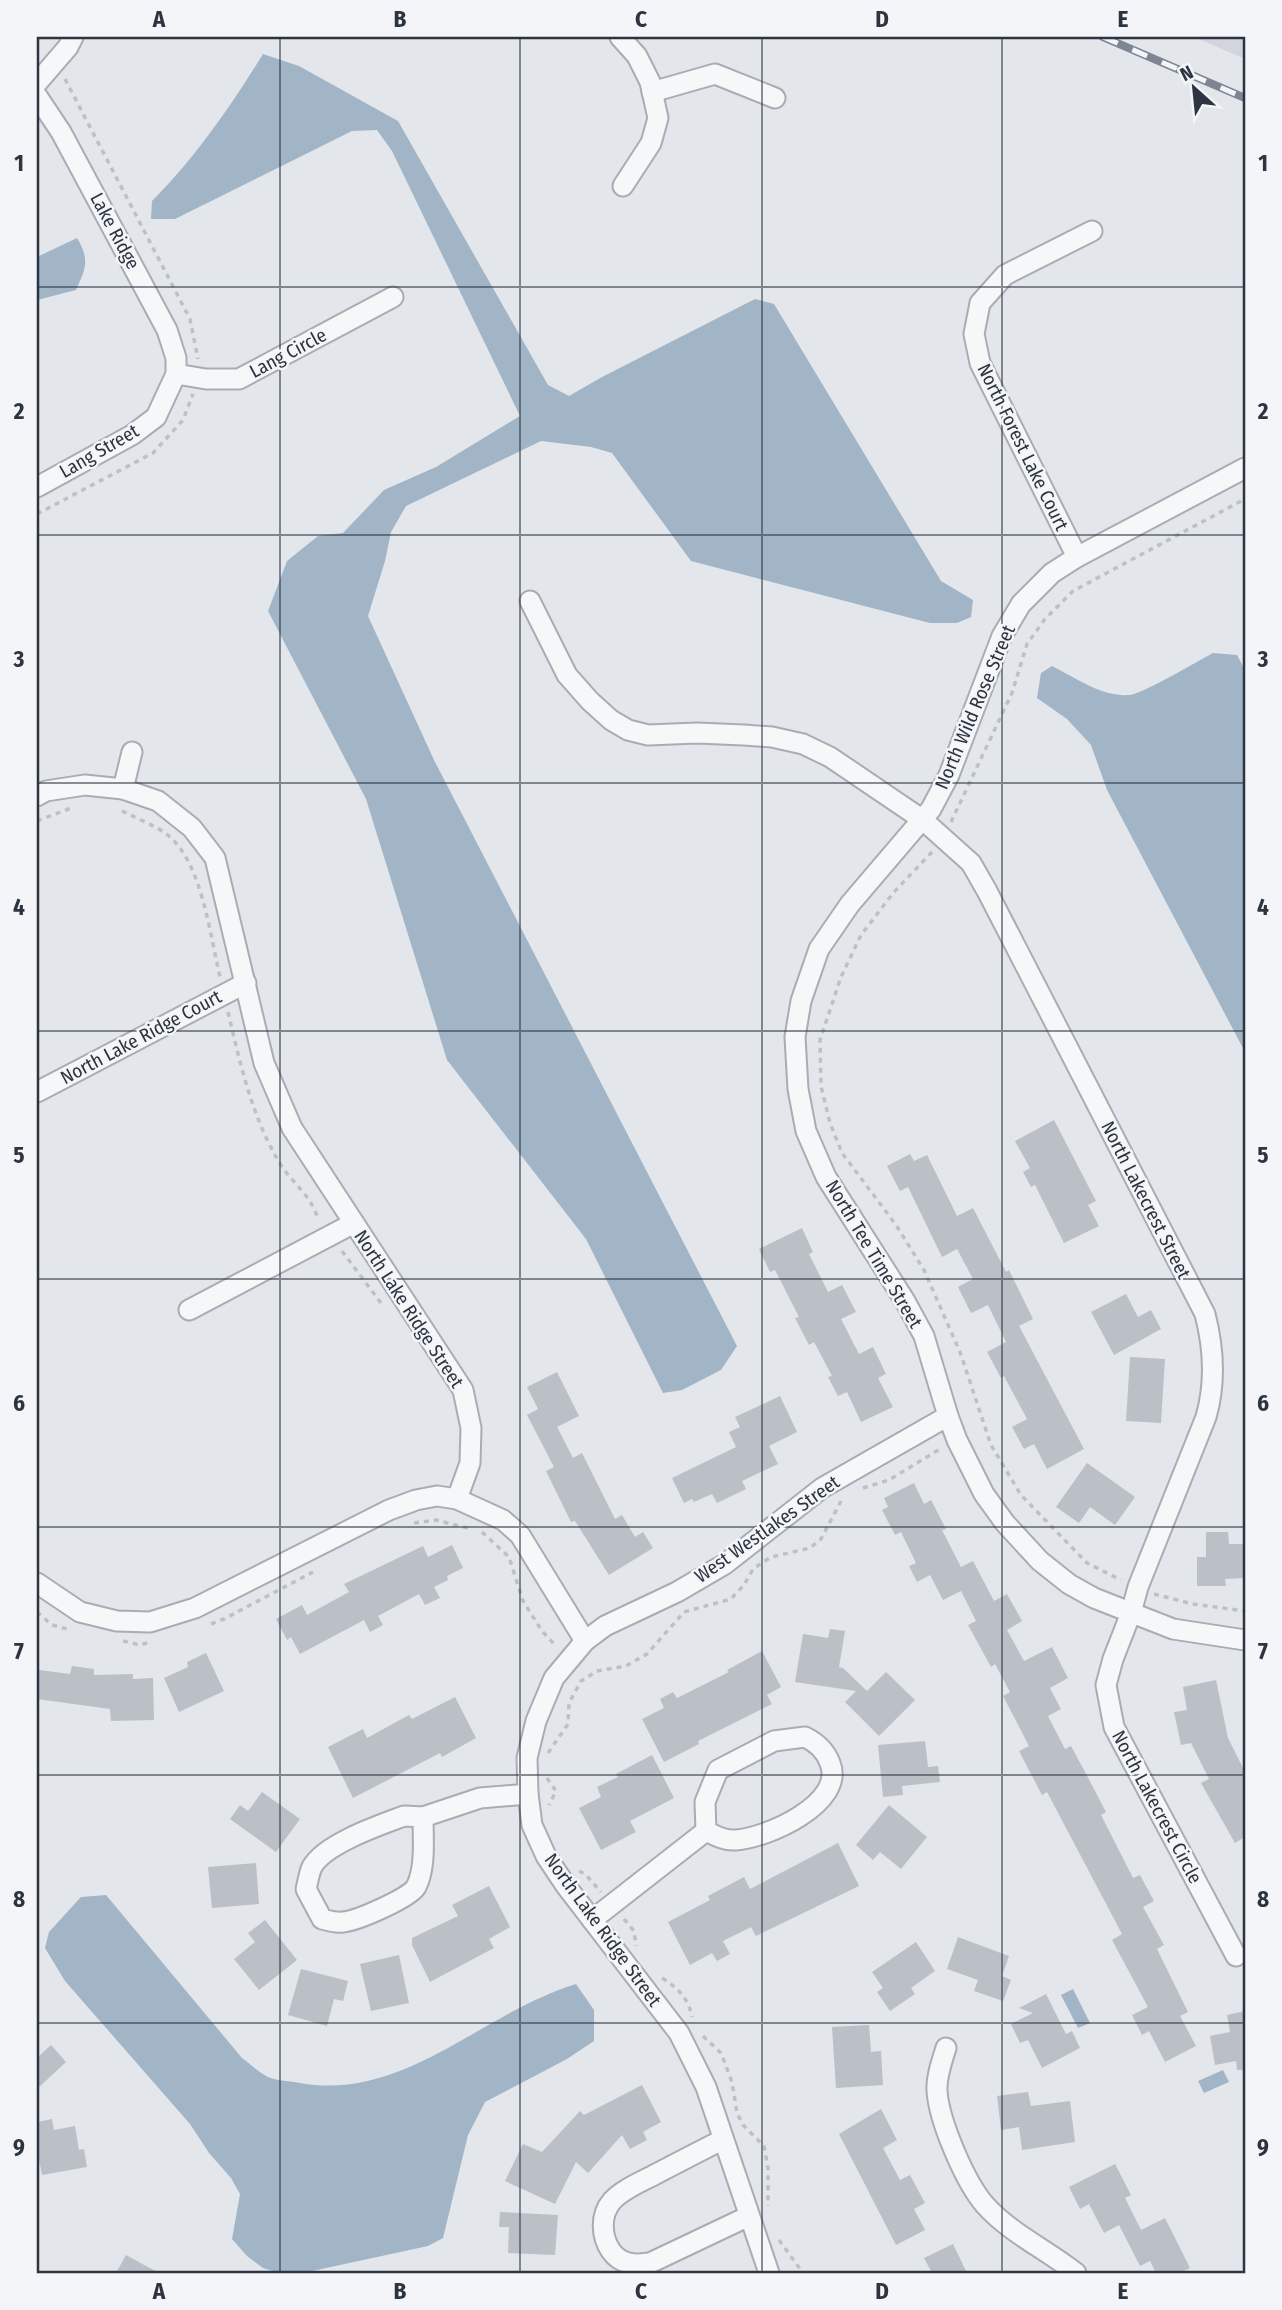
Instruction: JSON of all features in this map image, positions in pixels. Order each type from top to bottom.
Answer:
[{"type":"street","points":[[37,83],[68,47],[73,37]]},
{"type":"street","points":[[620,37],[638,55],[652,92],[658,118],[652,143],[623,186]]},
{"type":"street","points":[[652,92],[715,74],[775,98]]},
{"type":"street","name":"Lake Ridge","points":[[37,96],[61,132],[167,330],[176,358],[176,374]]},
{"type":"street","name":"North Forest Lake Court","points":[[1077,557],[980,363],[974,334],[980,303],[1005,275],[1093,231]]},
{"type":"street","name":"Lang Circle","points":[[176,374],[206,379],[239,379],[393,297]]},
{"type":"street","name":"Lang Street","points":[[37,486],[132,435],[156,417],[176,374]]},
{"type":"street","name":"North Wild Rose Street","points":[[923,821],[949,775],[1002,636],[1021,604],[1052,573],[1077,557],[1245,468]]},
{"type":"street","points":[[530,601],[567,675],[611,720],[628,730],[648,735],[754,735],[803,744],[830,757],[923,821]]},
{"type":"street","points":[[123,789],[132,752]]},
{"type":"street","name":"North Lake Ridge Street","points":[[37,796],[85,785],[123,789],[158,801],[192,828],[215,858],[264,1063],[277,1096],[292,1128],[463,1390],[471,1428],[470,1463],[457,1499]]},
{"type":"street","name":"North Lakecrest Street","points":[[923,821],[971,863],[987,891],[1205,1314],[1210,1333],[1213,1395],[1138,1587],[1131,1613]]},
{"type":"street","name":"North Tee Time Street","points":[[923,821],[850,904],[819,949],[801,1001],[795,1037],[798,1089],[806,1131],[826,1177],[905,1301],[924,1336],[948,1416],[985,1494],[1005,1523],[1040,1561],[1078,1589],[1173,1629],[1245,1640]]},
{"type":"street","name":"North Lake Ridge Court","points":[[37,1092],[246,983]]},
{"type":"street","points":[[189,1310],[354,1223]]},
{"type":"street","name":"West Westlakes Street","points":[[585,1641],[605,1626],[677,1592],[725,1564],[822,1488],[948,1416]]},
{"type":"street","points":[[37,1583],[80,1612],[116,1630],[195,1608],[389,1510],[437,1496],[457,1499],[503,1520],[520,1535],[585,1641]]},
{"type":"street","name":"North Lakecrest Circle","points":[[1131,1613],[1106,1685],[1114,1727],[1236,1956]]},
{"type":"street","name":"North Lake Ridge Street","points":[[585,1641],[554,1678],[536,1721],[527,1758],[532,1825],[547,1856],[592,1920],[679,2034],[706,2087],[769,2273]]},
{"type":"street","points":[[804,1737],[817,1743],[825,1752],[832,1766],[832,1783],[825,1797],[812,1809],[753,1837],[722,1839],[706,1831],[705,1802],[718,1770],[727,1764],[774,1741],[787,1738],[804,1737]]},
{"type":"street","points":[[423,1817],[423,1848],[420,1875],[415,1890],[404,1898],[360,1918],[342,1923],[322,1919],[306,1889],[312,1867],[327,1851],[404,1816],[423,1817],[481,1798],[528,1794]]},
{"type":"street","points":[[592,1920],[706,1831]]},
{"type":"street","points":[[946,2048],[937,2090],[946,2129],[961,2165],[984,2204],[1009,2227],[1076,2273]]},
{"type":"street","points":[[722,2140],[629,2188],[613,2200],[604,2215],[603,2235],[612,2253],[625,2263],[638,2265],[650,2263],[749,2216]]},
{"type":"path","points":[[1245,499],[1073,591],[1045,620],[1027,644],[1012,693],[957,812],[934,850],[894,892],[861,935],[841,977],[820,1040],[821,1086],[830,1123],[842,1153],[896,1225],[924,1270],[960,1352],[991,1445],[1021,1495],[1087,1563],[1162,1598],[1245,1611]]},
{"type":"path","points":[[405,1524],[436,1520],[480,1530],[509,1558],[523,1601],[542,1631],[567,1661]]},
{"type":"path","points":[[200,1627],[225,1619],[316,1570]]},
{"type":"path","points":[[37,1612],[52,1625],[77,1631]]},
{"type":"path","points":[[116,1630],[140,1645],[152,1642]]},
{"type":"shaded area","points":[[1194,37],[1245,37],[1245,59]]},
{"type":"water","points":[[263,54],[299,66],[398,121],[548,385],[569,396],[755,299],[774,304],[941,581],[973,600],[971,617],[957,623],[930,623],[691,561],[612,453],[591,447],[541,441],[406,506],[391,532],[368,616],[434,760],[737,1346],[721,1370],[682,1390],[663,1393],[586,1239],[447,1060],[366,799],[268,611],[287,561],[318,536],[343,533],[384,490],[436,467],[520,416],[392,151],[377,130],[352,131],[175,219],[151,219],[152,201],[212,131]]},
{"type":"water","points":[[77,238],[84,252],[85,264],[76,290],[37,300],[37,257]]},
{"type":"water","points":[[1213,653],[1237,655],[1245,670],[1245,1052],[1107,790],[1091,745],[1067,719],[1037,698],[1041,673],[1052,666],[1099,690],[1129,695],[1157,684]]},
{"type":"water","points":[[106,1895],[242,2058],[272,2078],[338,2085],[374,2079],[409,2067],[542,1997],[576,1984],[594,2010],[594,2041],[567,2059],[485,2102],[468,2135],[443,2238],[428,2246],[303,2273],[279,2273],[263,2268],[247,2256],[232,2239],[240,2194],[231,2178],[209,2153],[190,2124],[65,1981],[45,1948],[49,1932],[81,1897]]},
{"type":"water","points":[[1073,1989],[1090,2023],[1078,2028],[1061,1995]]},
{"type":"water","points":[[1223,2070],[1229,2082],[1204,2093],[1198,2081]]},
{"type":"building","points":[[1054,1120],[1096,1201],[1088,1205],[1099,1226],[1064,1243],[1035,1185],[1031,1187],[1023,1172],[1030,1168],[1015,1141]]},
{"type":"building","points":[[910,1154],[914,1161],[927,1155],[957,1216],[973,1208],[1006,1272],[1009,1270],[1033,1319],[1019,1326],[1084,1449],[1047,1469],[1034,1444],[1024,1449],[1012,1427],[1027,1419],[1004,1376],[1001,1378],[987,1352],[1006,1342],[988,1305],[971,1313],[958,1287],[973,1279],[957,1249],[942,1257],[908,1187],[900,1191],[887,1166]]},
{"type":"building","points":[[802,1228],[813,1252],[809,1254],[828,1292],[842,1285],[856,1312],[841,1319],[859,1354],[873,1347],[886,1374],[878,1378],[893,1407],[861,1422],[847,1392],[838,1396],[828,1377],[832,1376],[814,1342],[809,1345],[795,1318],[799,1317],[775,1270],[770,1272],[759,1249]]},
{"type":"building","points":[[1126,1294],[1138,1317],[1151,1310],[1161,1329],[1114,1355],[1091,1312]]},
{"type":"building","points":[[1130,1357],[1165,1359],[1161,1423],[1126,1421]]},
{"type":"building","points":[[557,1372],[579,1416],[557,1427],[573,1458],[582,1453],[615,1519],[622,1515],[635,1537],[643,1532],[653,1548],[609,1575],[575,1521],[571,1522],[546,1471],[554,1467],[527,1415],[538,1409],[527,1387]]},
{"type":"building","points":[[780,1396],[797,1432],[769,1446],[778,1464],[742,1481],[746,1489],[717,1503],[712,1494],[694,1502],[692,1499],[684,1503],[672,1478],[736,1447],[729,1432],[740,1427],[735,1417]]},
{"type":"building","points":[[1087,1463],[1135,1497],[1115,1525],[1090,1507],[1079,1523],[1056,1507]]},
{"type":"building","points":[[914,1483],[924,1504],[931,1500],[946,1529],[942,1530],[961,1567],[973,1561],[994,1601],[1007,1594],[1022,1621],[1007,1630],[1024,1661],[1052,1647],[1068,1678],[1050,1688],[1061,1709],[1048,1716],[1065,1749],[1071,1746],[1106,1812],[1101,1815],[1133,1878],[1140,1875],[1154,1901],[1143,1907],[1164,1945],[1157,1949],[1188,2012],[1180,2016],[1196,2046],[1165,2062],[1149,2031],[1142,2035],[1132,2015],[1148,2007],[1112,1940],[1122,1934],[1047,1792],[1042,1795],[1019,1751],[1029,1746],[1003,1696],[1010,1692],[995,1664],[991,1667],[968,1625],[976,1621],[961,1591],[943,1600],[930,1575],[917,1582],[909,1566],[916,1563],[901,1532],[895,1535],[882,1510],[888,1507],[884,1498]]},
{"type":"building","points":[[1206,1532],[1228,1532],[1229,1544],[1245,1544],[1245,1578],[1225,1579],[1226,1586],[1197,1586],[1197,1557],[1206,1557]]},
{"type":"building","points":[[452,1545],[463,1568],[434,1587],[440,1598],[425,1605],[419,1594],[378,1616],[383,1625],[370,1632],[364,1620],[300,1654],[291,1637],[287,1640],[276,1619],[302,1605],[307,1615],[349,1592],[344,1584],[423,1546],[428,1557]]},
{"type":"building","points":[[830,1629],[845,1631],[839,1667],[867,1691],[886,1672],[915,1700],[879,1736],[845,1702],[856,1691],[795,1682],[803,1634],[828,1638]]},
{"type":"building","points":[[762,1651],[781,1687],[767,1695],[772,1704],[698,1741],[699,1744],[664,1762],[642,1719],[664,1708],[660,1699],[673,1692],[677,1698],[729,1672],[727,1670]]},
{"type":"building","points":[[206,1653],[224,1691],[179,1712],[164,1678],[188,1667],[187,1662]]},
{"type":"building","points":[[72,1666],[94,1669],[94,1675],[133,1674],[133,1679],[153,1678],[154,1720],[111,1721],[110,1709],[37,1699],[39,1670],[70,1674]]},
{"type":"building","points":[[1216,1680],[1228,1738],[1245,1772],[1245,1837],[1235,1843],[1201,1783],[1209,1779],[1191,1743],[1181,1745],[1174,1712],[1187,1710],[1183,1687]]},
{"type":"building","points":[[455,1697],[476,1738],[442,1757],[440,1753],[353,1798],[328,1747],[363,1729],[367,1738],[409,1715],[412,1719]]},
{"type":"building","points":[[925,1741],[928,1767],[938,1766],[940,1782],[902,1786],[903,1795],[883,1797],[878,1745]]},
{"type":"building","points":[[652,1755],[674,1798],[630,1821],[636,1832],[601,1850],[579,1808],[601,1797],[597,1787]]},
{"type":"building","points":[[262,1792],[300,1819],[276,1852],[230,1819],[240,1805],[248,1811]]},
{"type":"building","points":[[889,1805],[927,1837],[901,1869],[880,1852],[873,1860],[856,1845]]},
{"type":"building","points":[[838,1843],[859,1886],[756,1936],[751,1927],[723,1941],[730,1954],[717,1961],[712,1953],[690,1965],[668,1922],[710,1900],[708,1896],[744,1877],[750,1889]]},
{"type":"building","points":[[256,1863],[259,1904],[212,1908],[208,1867]]},
{"type":"building","points":[[489,1886],[510,1927],[489,1939],[494,1948],[430,1982],[412,1945],[412,1938],[458,1916],[452,1905]]},
{"type":"building","points":[[265,1920],[297,1960],[259,1990],[234,1959],[255,1942],[248,1933]]},
{"type":"building","points":[[958,1937],[1009,1956],[1002,1976],[1011,1980],[1003,2001],[974,1991],[978,1980],[947,1969]]},
{"type":"building","points":[[916,1942],[935,1971],[911,1988],[915,1994],[890,2011],[877,1992],[883,1988],[872,1972]]},
{"type":"building","points":[[399,1955],[409,2003],[371,2011],[360,1964]]},
{"type":"building","points":[[301,1969],[348,1981],[343,2001],[334,1999],[327,2026],[288,2015]]},
{"type":"building","points":[[1046,1994],[1066,2034],[1072,2031],[1080,2048],[1042,2068],[1028,2040],[1020,2043],[1011,2024],[1033,2013],[1019,2008]]},
{"type":"building","points":[[1245,2011],[1245,2070],[1237,2070],[1236,2061],[1215,2065],[1210,2036],[1230,2032],[1227,2015]]},
{"type":"building","points":[[869,2025],[871,2052],[881,2051],[883,2085],[836,2088],[832,2027]]},
{"type":"building","points":[[51,2045],[66,2062],[37,2089],[37,2058]]},
{"type":"building","points":[[642,2085],[661,2122],[643,2132],[647,2140],[630,2149],[622,2135],[588,2173],[576,2162],[555,2204],[505,2181],[523,2144],[542,2152],[580,2111],[584,2115]]},
{"type":"building","points":[[1028,2092],[1031,2106],[1070,2101],[1075,2142],[1022,2150],[1019,2127],[1001,2130],[997,2096]]},
{"type":"building","points":[[881,2109],[897,2140],[883,2148],[900,2180],[910,2175],[925,2203],[914,2209],[925,2230],[896,2245],[839,2134]]},
{"type":"building","points":[[52,2119],[54,2130],[75,2126],[79,2150],[84,2149],[87,2167],[42,2175],[37,2149],[37,2122]]},
{"type":"building","points":[[1115,2164],[1131,2195],[1125,2198],[1141,2230],[1165,2218],[1190,2268],[1180,2273],[1156,2273],[1150,2261],[1140,2266],[1119,2225],[1104,2233],[1089,2204],[1080,2209],[1069,2187]]},
{"type":"building","points":[[500,2212],[558,2215],[555,2255],[508,2253],[509,2227],[499,2227]]},
{"type":"building","points":[[953,2244],[967,2273],[932,2273],[924,2258]]},
{"type":"building","points":[[126,2255],[159,2273],[116,2273]]},
{"type":"railway","points":[[1103,37],[1245,98]]}]
